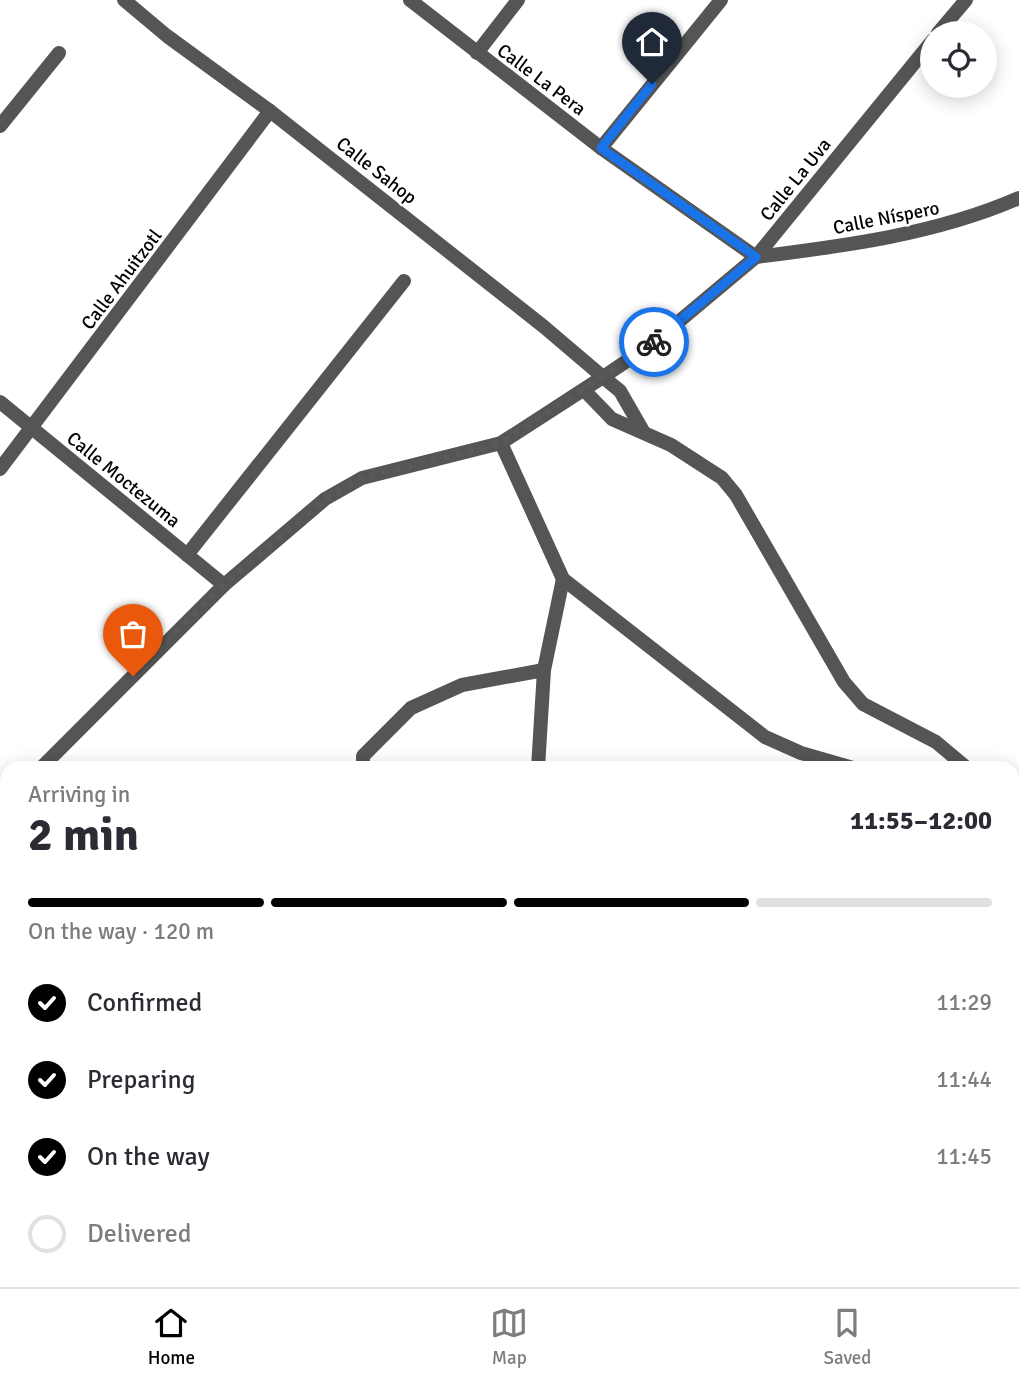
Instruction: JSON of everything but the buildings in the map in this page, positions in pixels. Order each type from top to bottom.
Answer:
[{"type":"street","name":"Calle Sahop","points":[[124,0],[543,326],[620,391],[643,431]]},
{"type":"street","name":"Calle La Pera","points":[[410,0],[601,148],[756,257]]},
{"type":"street","points":[[477,53],[518,0]]},
{"type":"street","points":[[601,148],[721,0]]},
{"type":"street","points":[[949,21],[966,0]]},
{"type":"street","points":[[0,126],[59,53]]},
{"type":"street","name":"Calle La Uva","points":[[48,761],[224,584],[325,499],[362,478],[501,443],[652,344],[756,257],[920,56]]},
{"type":"street","name":"Calle Ahuitzotl","points":[[0,468],[270,111]]},
{"type":"street","name":"Calle Níspero","points":[[756,257],[838,247],[972,219],[1019,198]]},
{"type":"street","points":[[187,555],[404,281]]},
{"type":"street","points":[[584,390],[612,419],[643,431],[708,468],[736,495],[844,682],[863,704],[936,741],[959,761]]},
{"type":"street","name":"Calle Moctezuma","points":[[0,402],[224,584]]},
{"type":"street","points":[[501,443],[563,579],[765,737],[801,753],[829,761]]},
{"type":"street","points":[[538,761],[544,670],[563,579]]},
{"type":"street","points":[[363,761],[363,757],[411,708],[462,685],[544,670]]},
{"type":"way so far","points":[[133,676],[224,584],[325,499],[362,478],[501,443],[654,342]]},
{"type":"route","points":[[652,84],[601,148],[756,257],[654,342]]}]
